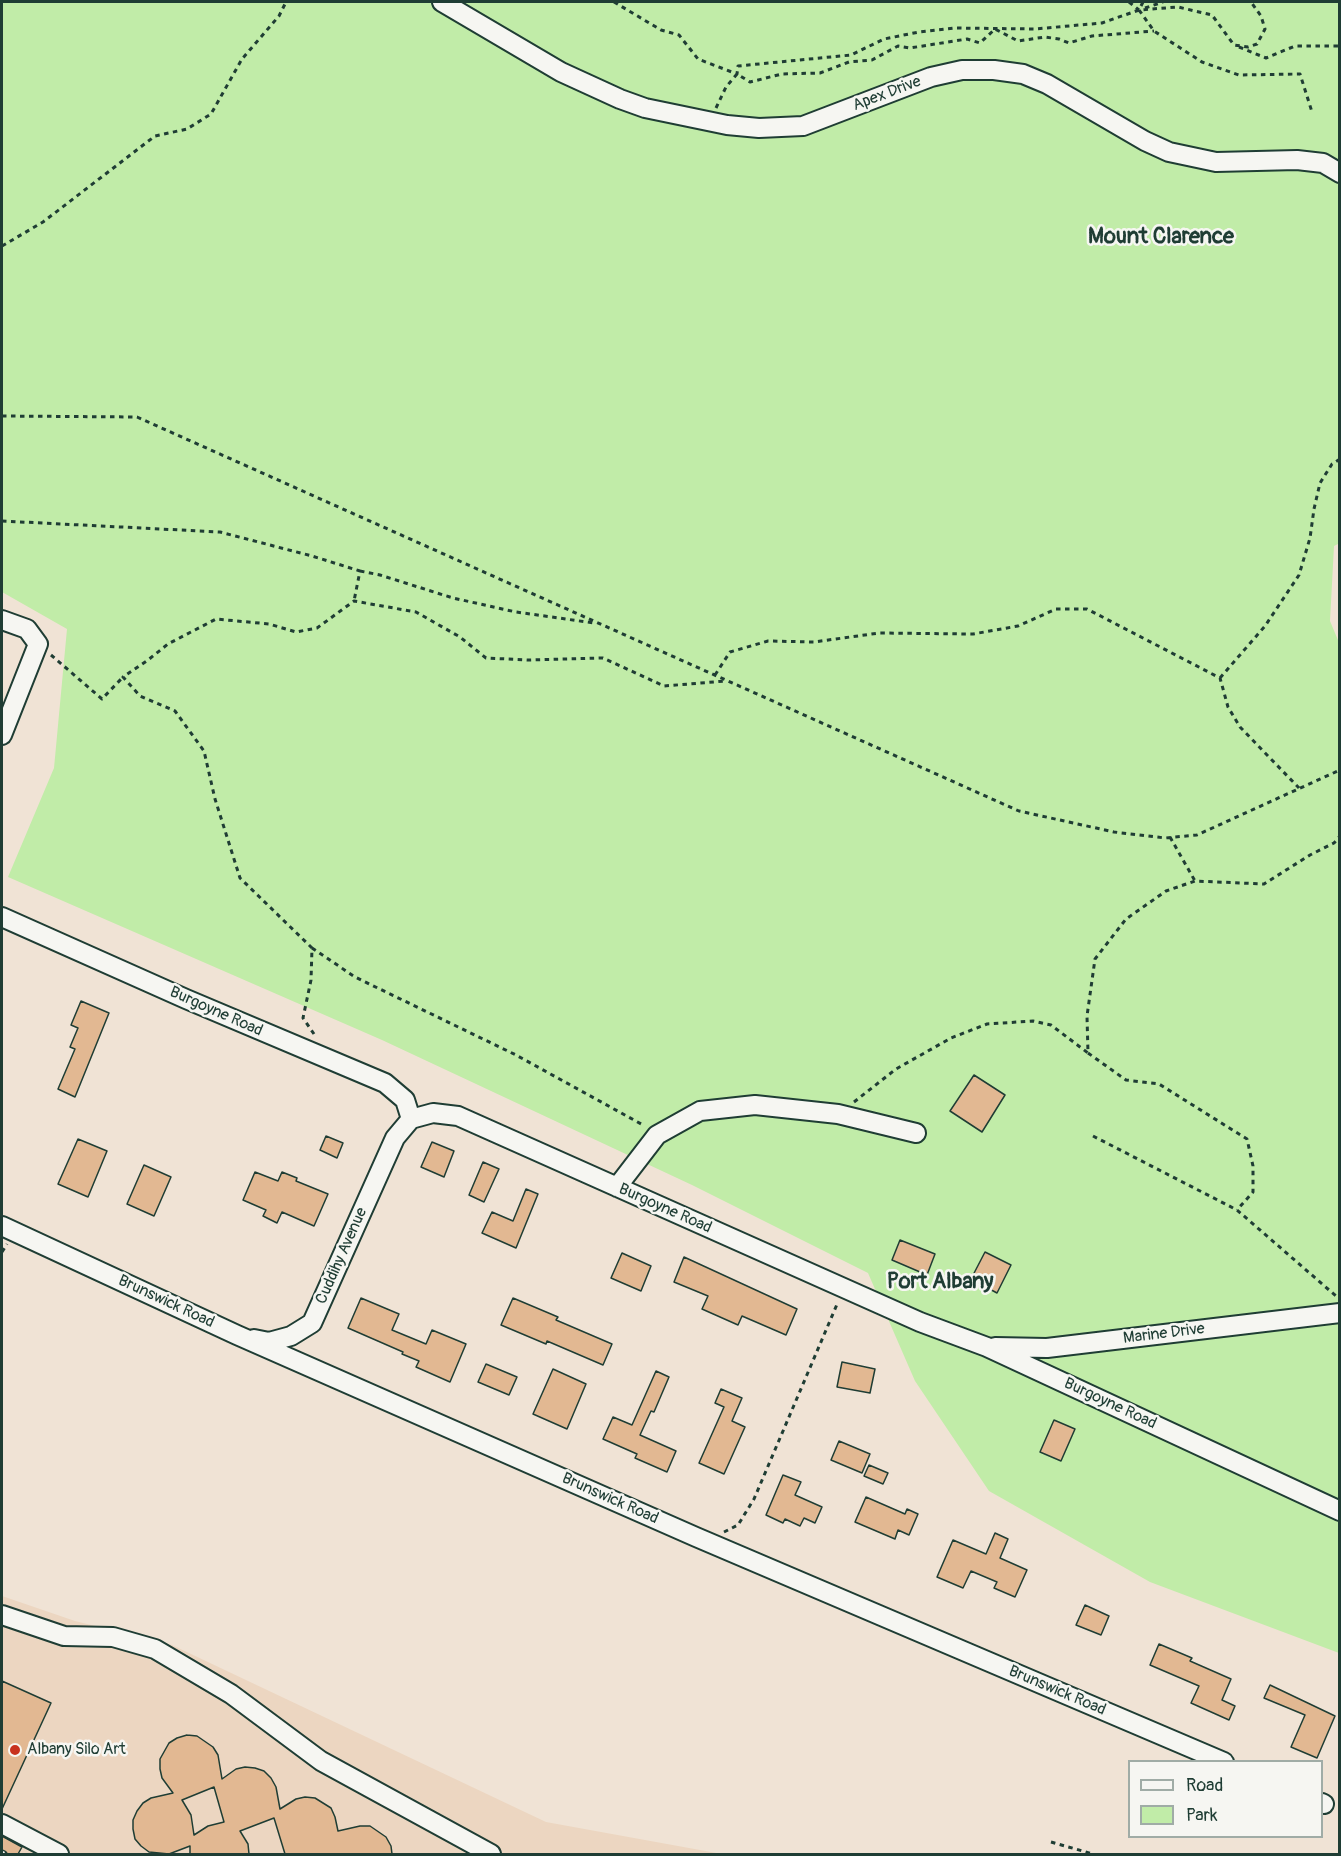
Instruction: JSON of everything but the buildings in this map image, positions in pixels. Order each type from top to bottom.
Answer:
[{"type":"street","name":"Apex Drive","points":[[442,2],[561,72],[620,99],[645,108],[727,125],[759,128],[803,126],[931,77],[962,70],[994,70],[1023,74],[1047,84],[1168,152],[1216,162],[1297,160],[1323,163],[1340,173]]},
{"type":"street","points":[[2,620],[27,629],[38,644],[2,735]]},
{"type":"street","name":"Burgoyne Road","points":[[2,917],[385,1083],[405,1100],[411,1119],[433,1113],[458,1116],[920,1322],[987,1347],[1340,1510]]},
{"type":"street","points":[[617,1187],[657,1135],[700,1111],[755,1105],[838,1114],[916,1133]]},
{"type":"street","name":"Cuddihy Avenue","points":[[237,1335],[269,1342],[291,1336],[312,1323],[395,1138],[411,1119]]},
{"type":"street","name":"Brunswick Road","points":[[2,1226],[237,1335],[696,1537],[1222,1760]]},
{"type":"street","name":"Marine Drive","points":[[987,1347],[1047,1348],[1340,1313]]},
{"type":"street","points":[[2,1615],[64,1636],[113,1637],[155,1648],[231,1694],[321,1761],[491,1854]]},
{"type":"street","points":[[2,1824],[59,1854]]},
{"type":"path","points":[[2,246],[43,222],[155,136],[187,129],[211,114],[242,59],[279,16],[286,2]]},
{"type":"path","points":[[614,2],[661,30],[679,35],[698,59],[737,74],[750,82],[782,74],[820,73],[849,62],[872,60],[897,46],[910,48],[967,39],[980,43],[995,29]]},
{"type":"path","points":[[1129,2],[1139,10],[1154,31],[1202,62],[1239,75],[1300,74],[1312,112]]},
{"type":"path","points":[[1139,10],[1143,2]]},
{"type":"path","points":[[712,121],[726,87],[737,74],[738,66],[851,55],[884,39],[920,32],[954,28],[1035,29],[1102,23],[1163,2]]},
{"type":"path","points":[[1234,45],[1248,47],[1257,44],[1265,30],[1262,16],[1251,2]]},
{"type":"path","points":[[1139,10],[1178,7],[1212,15],[1234,45],[1266,58],[1295,46],[1340,46]]},
{"type":"path","points":[[995,29],[1018,41],[1045,37],[1069,43],[1092,36],[1154,31]]},
{"type":"path","points":[[2,416],[137,417],[1020,811],[1113,832],[1170,837],[1197,835],[1340,770]]},
{"type":"path","points":[[1220,678],[1265,626],[1299,575],[1310,538],[1320,483],[1332,464],[1340,459]]},
{"type":"path","points":[[2,521],[220,532],[380,575],[453,598],[516,612],[599,624]]},
{"type":"path","points":[[38,644],[102,699],[123,677],[168,644],[216,619],[269,624],[296,632],[317,628],[354,601],[360,571]]},
{"type":"path","points":[[354,601],[416,612],[460,637],[486,658],[529,660],[603,658],[664,686],[728,681]]},
{"type":"path","points":[[715,675],[730,652],[768,641],[814,642],[879,633],[973,634],[1018,626],[1056,609],[1087,609],[1220,678],[1228,707],[1240,727],[1299,788]]},
{"type":"path","points":[[123,677],[140,696],[175,711],[204,751],[215,799],[240,878],[312,948],[355,977],[516,1055],[633,1118],[657,1135]]},
{"type":"path","points":[[1088,1053],[1087,1016],[1095,959],[1126,919],[1166,891],[1195,881],[1264,884],[1334,843],[1340,836]]},
{"type":"path","points":[[1170,837],[1195,881]]},
{"type":"path","points":[[312,948],[310,980],[303,1018],[316,1037]]},
{"type":"path","points":[[838,1114],[896,1070],[951,1038],[987,1024],[1033,1021],[1052,1025],[1126,1080],[1159,1084],[1247,1139],[1253,1166],[1252,1192],[1237,1210]]},
{"type":"path","points":[[1093,1136],[1237,1210],[1340,1300]]},
{"type":"path","points":[[696,1537],[717,1535],[738,1525],[749,1508],[842,1293]]},
{"type":"path","points":[[1051,1842],[1093,1854]]},
{"type":"shaded area","points":[[2,1596],[75,1621],[172,1645],[546,1822],[722,1854],[2,1854]]},
{"type":"green space","points":[[2,2],[1339,2],[1340,543],[1334,546],[1330,621],[1340,645],[1339,1653],[1150,1582],[989,1491],[915,1381],[868,1273],[692,1185],[382,1040],[8,877],[54,768],[67,629],[2,592]]},
{"type":"place","name":"Albany Silo Art","points":[[15,1750]]},
{"type":"district","name":"Mount Clarence","points":[[1161,237]]},
{"type":"district","name":"Port Albany","points":[[940,1282]]}]
